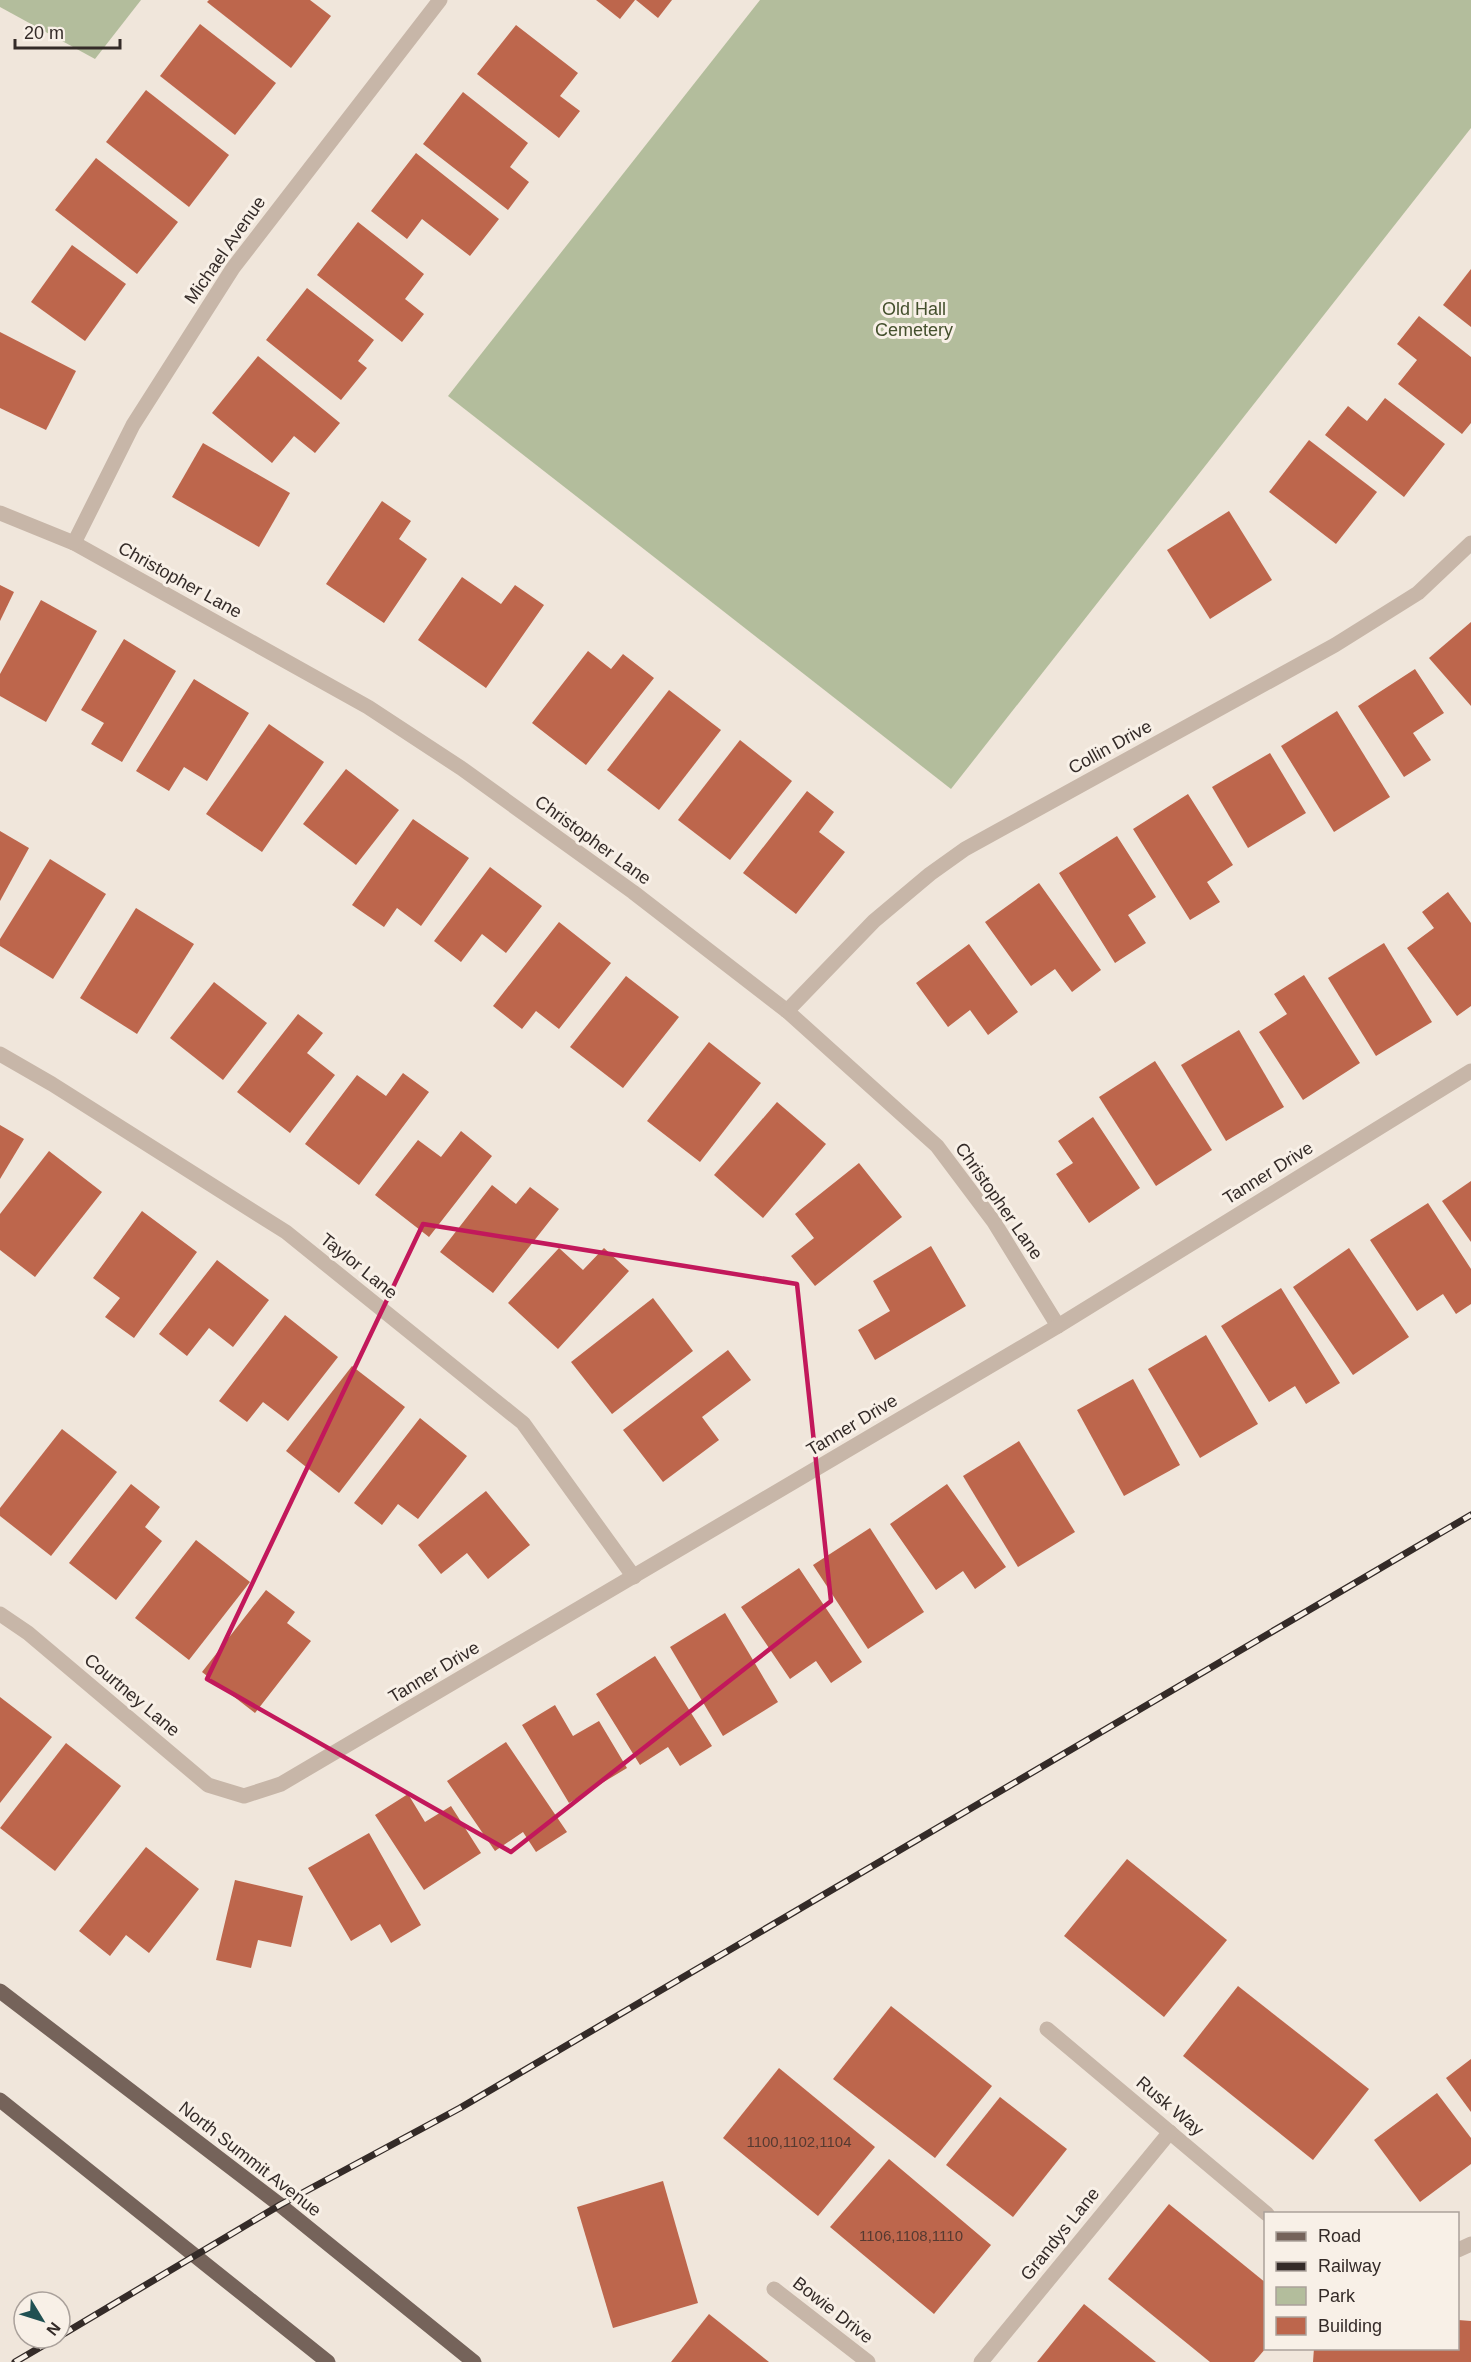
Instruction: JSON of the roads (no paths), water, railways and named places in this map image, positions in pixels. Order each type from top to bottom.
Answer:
[{"type":"main road","name":"North Summit Avenue","points":[[0,1991],[280,2205],[474,2362]]},
{"type":"main road","points":[[0,2100],[328,2362]]},
{"type":"street","name":"Michael Avenue","points":[[74,543],[132,425],[232,268],[440,0]]},
{"type":"street","name":"Christopher Lane","points":[[0,513],[74,543],[368,707],[461,768],[633,892],[787,1011],[937,1146],[994,1222],[1058,1326]]},
{"type":"street","name":"Collin Drive","points":[[787,1011],[874,921],[930,874],[965,849],[1335,645],[1418,593],[1471,543]]},
{"type":"street","name":"Taylor Lane","points":[[0,1054],[52,1084],[286,1232],[523,1423],[634,1576]]},
{"type":"street","name":"Tanner Drive","points":[[244,1796],[281,1784],[1058,1326],[1471,1071]]},
{"type":"street","name":"Courtney Lane","points":[[0,1614],[28,1633],[208,1785],[244,1796]]},
{"type":"street","name":"Rusk Way","points":[[1047,2029],[1265,2212]]},
{"type":"street","name":"Grandys Lane","points":[[981,2362],[1170,2132]]},
{"type":"street","name":"Bowie Drive","points":[[774,2289],[868,2362]]},
{"type":"railway","points":[[72,2329],[280,2205],[460,2108],[1471,1515]]},
{"type":"railway","points":[[15,2362],[36,2350]]},
{"type":"park label","name":"Old Hall Cemetery","points":[[914,319]]}]
